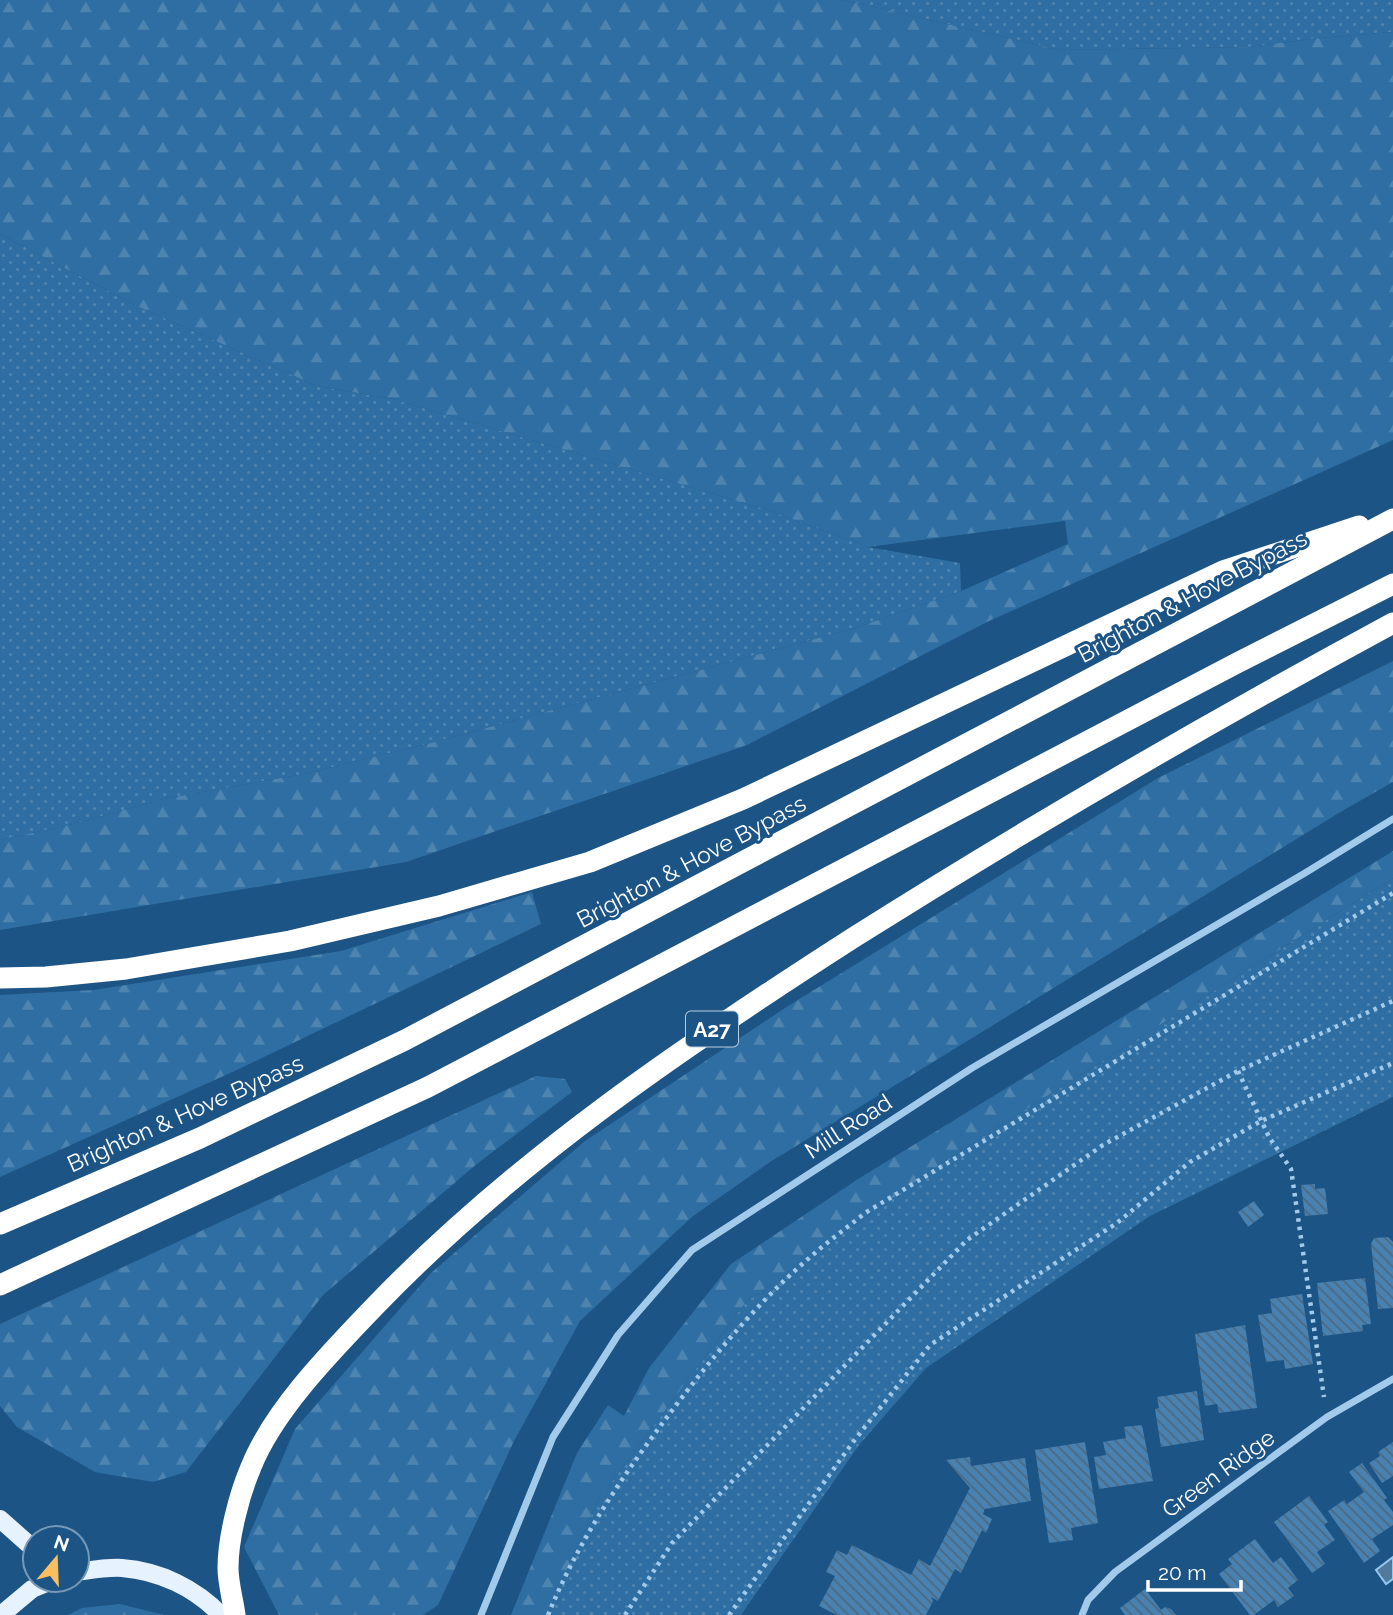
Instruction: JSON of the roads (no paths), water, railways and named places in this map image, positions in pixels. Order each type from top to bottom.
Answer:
[{"type":"highway","points":[[0,978],[46,977],[127,969],[290,941],[439,906],[590,862],[743,799],[1223,572],[1254,559],[1393,517]]},
{"type":"highway","name":"Brighton & Hove Bypass","points":[[0,1224],[200,1138],[405,1040],[1393,517]]},
{"type":"highway","points":[[0,1285],[428,1087],[1393,584]]},
{"type":"highway","name":"A27","points":[[235,1615],[228,1568],[236,1510],[252,1464],[273,1428],[299,1392],[348,1335],[394,1287],[489,1199],[615,1097],[743,1008],[1000,845],[1260,695],[1393,623]]},
{"type":"main road","points":[[0,1519],[21,1538]]},
{"type":"main road","points":[[91,1570],[121,1567],[166,1577],[205,1599],[221,1615]]},
{"type":"main road","points":[[1,1615],[26,1594]]},
{"type":"street","name":"Mill Road","points":[[481,1615],[553,1437],[618,1335],[692,1250],[972,1068],[1393,819]]},
{"type":"street","name":"Green Ridge","points":[[1082,1615],[1088,1600],[1115,1572],[1327,1417],[1393,1379]]},
{"type":"water","points":[[1393,1557],[1393,1579],[1386,1584],[1376,1570]]}]
